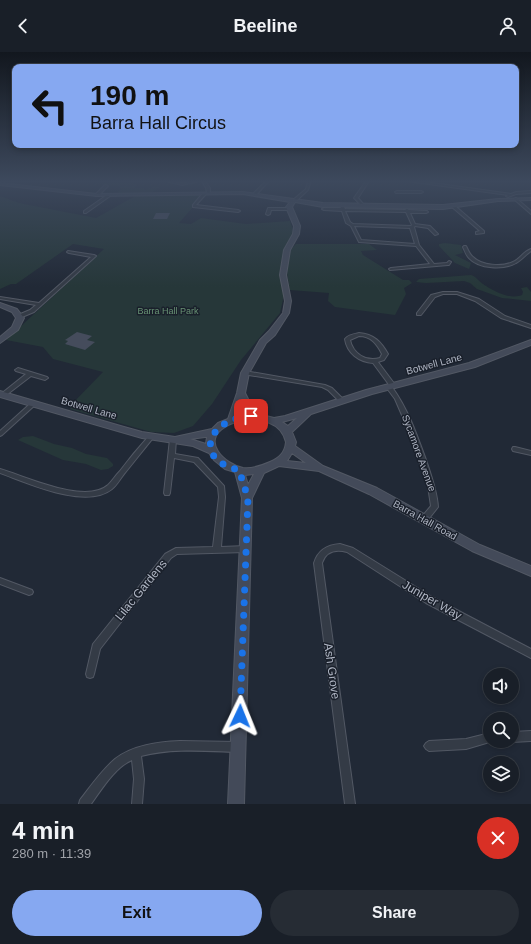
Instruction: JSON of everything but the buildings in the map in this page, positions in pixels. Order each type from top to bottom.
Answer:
[{"type":"street","points":[[232,420],[241,393],[245,373],[263,342],[272,333],[286,313],[288,301],[283,275],[287,250],[296,234],[297,226],[292,216]]},
{"type":"street","points":[[345,216],[348,223],[352,225],[360,241],[417,245]]},
{"type":"street","points":[[411,216],[417,245],[432,265]]},
{"type":"street","points":[[465,216],[484,232],[477,233]]},
{"type":"street","points":[[352,225],[429,227],[436,234]]},
{"type":"street","points":[[465,247],[468,255],[473,260],[495,265],[514,263],[525,253],[531,250]]},
{"type":"street","points":[[0,341],[15,328],[20,318],[30,312],[94,256],[69,252]]},
{"type":"street","points":[[391,269],[448,264],[449,262]]},
{"type":"street","points":[[419,314],[433,296],[443,293],[457,293],[477,300],[503,317],[531,327]]},
{"type":"street","points":[[0,298],[39,304]]},
{"type":"street","points":[[0,305],[12,308],[20,318]]},
{"type":"street","points":[[365,335],[373,337],[385,354],[382,359],[375,361],[367,361],[358,357],[347,342],[347,339],[365,335]]},
{"type":"street","name":"Botwell Lane","points":[[273,421],[308,413],[341,400],[490,360],[531,342]]},
{"type":"street","points":[[375,361],[391,386]]},
{"type":"street","points":[[18,370],[45,378]]},
{"type":"street","points":[[245,373],[323,386],[330,389],[341,400]]},
{"type":"street","points":[[2,395],[30,374]]},
{"type":"street","name":"Sycamore Avenue","points":[[391,386],[401,405],[425,467],[435,500],[436,507],[424,520]]},
{"type":"street","points":[[241,393],[248,408],[255,417]]},
{"type":"street","name":"Botwell Lane","points":[[2,395],[151,437],[173,439],[202,446],[211,450]]},
{"type":"street","points":[[0,434],[33,404]]},
{"type":"street","name":"Botwell Lane","points":[[287,432],[308,413]]},
{"type":"street","points":[[255,417],[273,421],[281,426],[287,432],[290,439],[290,448],[285,457],[279,463],[261,470],[239,470],[220,462],[211,450],[210,441],[215,431],[223,424],[232,420],[255,417]]},
{"type":"street","name":"Botwell Lane","points":[[173,439],[199,436],[215,431]]},
{"type":"street","points":[[0,471],[75,495],[104,492],[110,487],[151,437]]},
{"type":"street","points":[[167,493],[173,439]]},
{"type":"street","name":"Barra Hall Road","points":[[290,448],[320,468],[355,482],[476,548],[531,571]]},
{"type":"street","points":[[515,449],[531,453]]},
{"type":"street","points":[[171,455],[196,460],[221,486],[222,497],[217,549]]},
{"type":"street","name":"Barra Hall Road","points":[[279,463],[320,468]]},
{"type":"street","points":[[236,804],[248,498],[239,470]]},
{"type":"street","points":[[248,498],[261,470]]},
{"type":"street","name":"Juniper Way","points":[[334,547],[342,547],[350,550],[429,600],[531,654]]},
{"type":"street","name":"Ash Grove","points":[[334,547],[322,553],[318,563],[350,804]]},
{"type":"street","name":"Lilac Gardens","points":[[90,674],[96,647],[168,556],[176,551],[246,549]]},
{"type":"street","points":[[0,581],[29,592]]},
{"type":"street","points":[[519,737],[531,736]]},
{"type":"street","points":[[429,746],[466,744],[483,740]]},
{"type":"street","points":[[84,804],[114,768],[124,759],[148,749],[162,747],[238,748]]},
{"type":"street","points":[[135,754],[140,774],[140,788],[137,804]]},
{"type":"green space","name":"Barra Hall Park","points":[[0,216],[86,216],[96,218],[99,216],[185,216],[179,223],[191,224],[201,218],[246,224],[290,221],[294,234],[283,260],[280,273],[284,295],[280,313],[241,360],[212,404],[193,426],[174,433],[151,432],[70,409],[71,408],[69,407],[103,372],[53,359],[43,347],[6,340],[104,249],[73,244],[16,284],[11,284],[0,289]]},
{"type":"green space","points":[[445,243],[461,245],[463,253],[455,255],[471,263],[469,269],[455,263],[439,246],[439,244]]},
{"type":"green space","points":[[296,244],[369,244],[377,250],[361,251],[363,255],[403,280],[409,280],[412,283],[404,288],[406,294],[395,315],[335,307],[328,301],[329,293],[290,290],[287,266],[289,254]]},
{"type":"green space","points":[[471,275],[481,283],[507,296],[522,295],[523,292],[521,288],[527,287],[531,292],[531,301],[502,298],[477,289],[470,283],[464,281],[426,283],[416,282],[419,279]]},
{"type":"green space","points":[[33,436],[86,454],[107,458],[113,466],[108,469],[101,470],[86,464],[63,460],[18,440],[23,437]]},
{"type":"route","points":[[240,716],[248,498],[244,490],[239,470],[226,466],[216,459],[210,447],[210,443],[214,433],[223,424],[236,418],[251,416]]}]
